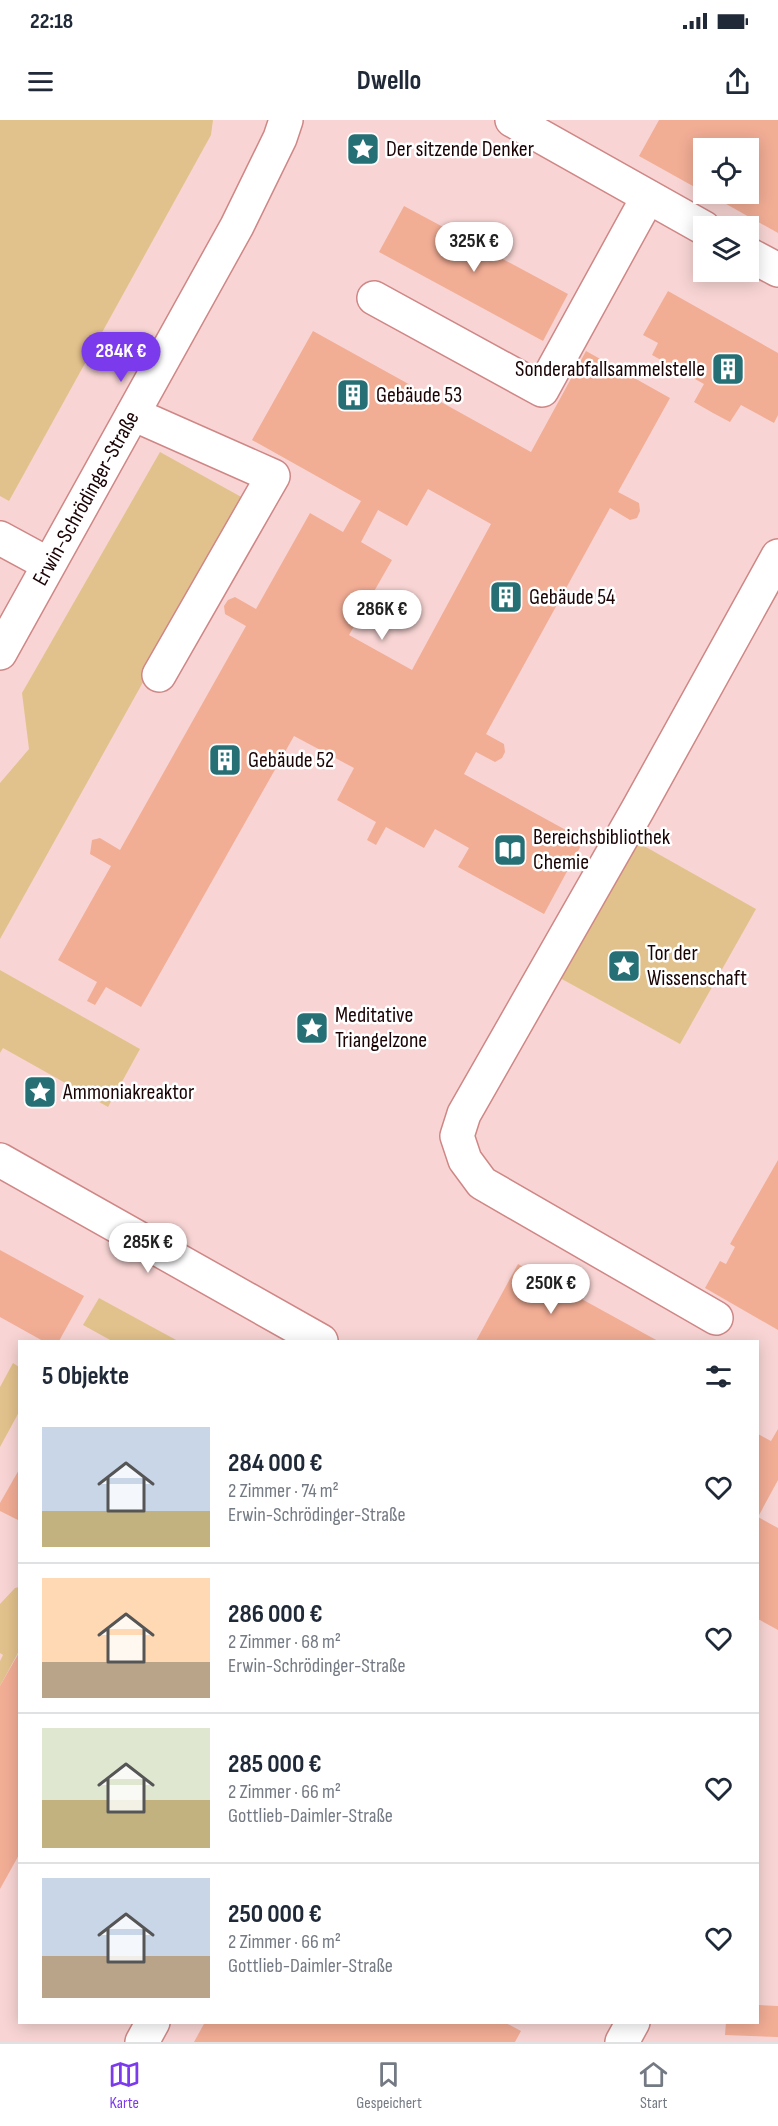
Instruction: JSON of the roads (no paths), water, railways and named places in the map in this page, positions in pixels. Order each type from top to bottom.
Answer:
[{"type":"street","name":"Erwin-Schrödinger-Straße","points":[[0,654],[237,226],[280,138],[286,120]]},
{"type":"street","points":[[512,120],[693,222]]},
{"type":"street","points":[[374,298],[542,390],[648,197]]},
{"type":"street","points":[[759,260],[778,270]]},
{"type":"street","points":[[133,414],[273,476],[159,675]]},
{"type":"street","points":[[0,538],[48,564]]},
{"type":"street","points":[[716,1318],[482,1183],[465,1160],[457,1136],[464,1114],[638,809],[778,556]]},
{"type":"street","points":[[0,1160],[319,1340]]},
{"type":"street","points":[[142,2042],[152,2024]]},
{"type":"street","points":[[622,2042],[632,2024]]},
{"type":"place","name":"Der sitzende Denker","points":[[363,149]]},
{"type":"place","name":"Sonderabfallsammelstelle","points":[[728,369]]},
{"type":"place","name":"Gebäude 53","points":[[353,395]]},
{"type":"place","name":"Gebäude 54","points":[[506,597]]},
{"type":"place","name":"Gebäude 52","points":[[225,760]]},
{"type":"place","name":"Bereichsbibliothek Chemie","points":[[510,850]]},
{"type":"place","name":"Tor der Wissenschaft","points":[[624,966]]},
{"type":"place","name":"Meditative Triangelzone","points":[[312,1028]]},
{"type":"place","name":"Ammoniakreaktor","points":[[40,1092]]}]
